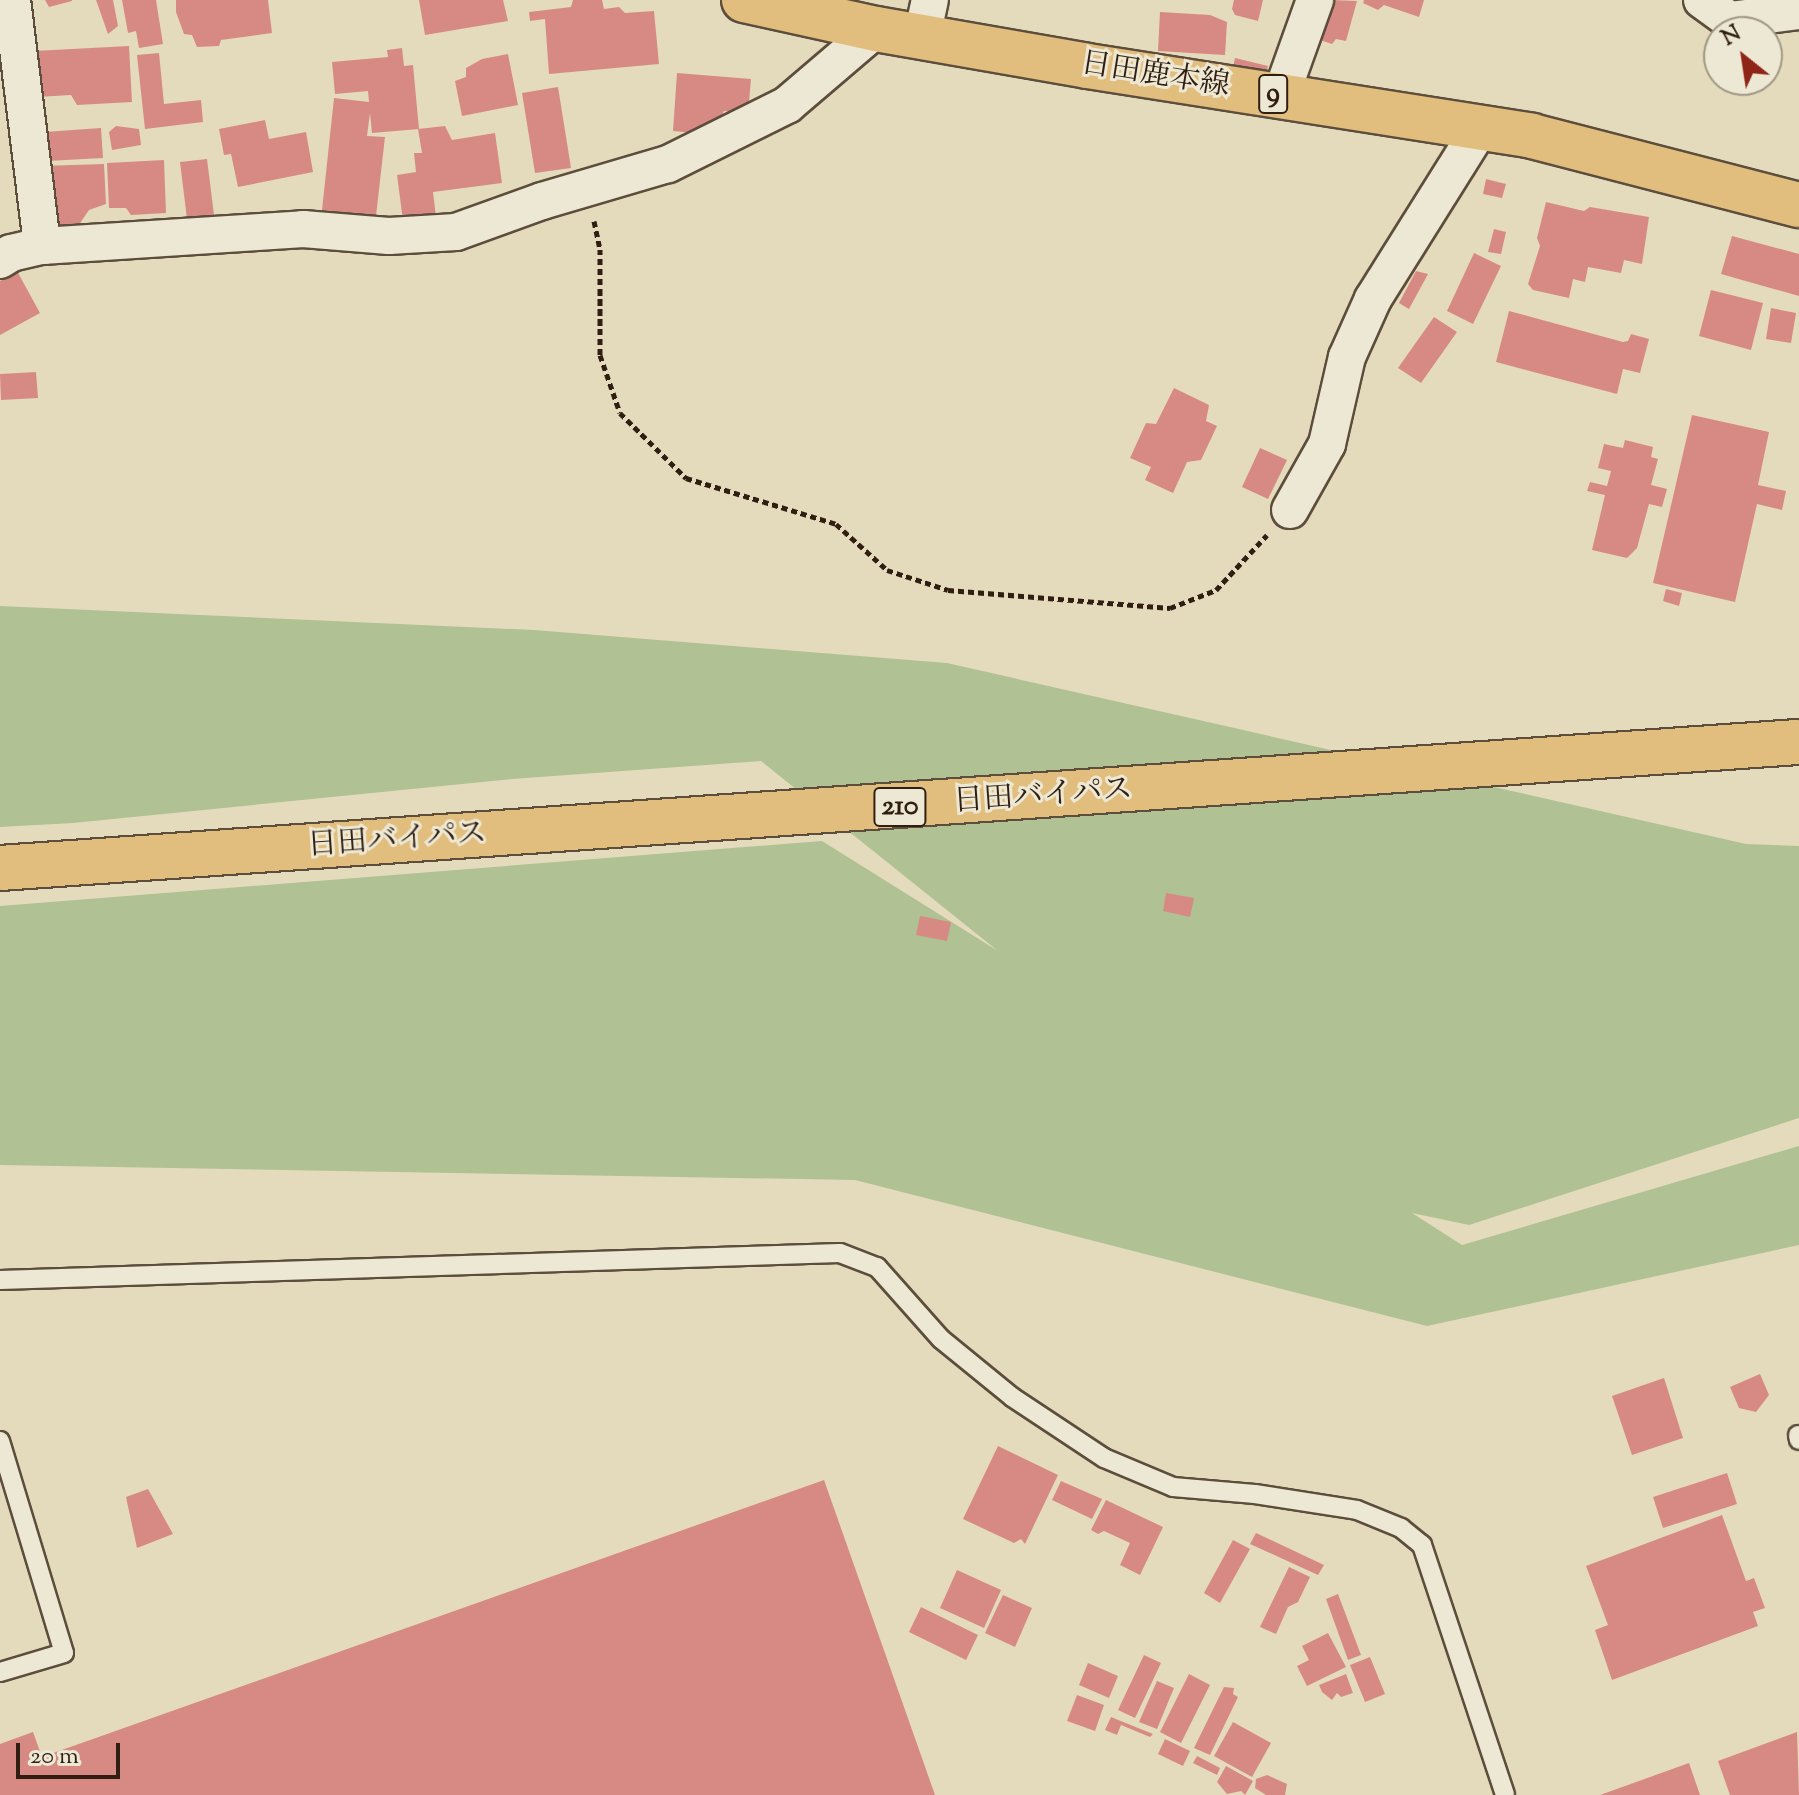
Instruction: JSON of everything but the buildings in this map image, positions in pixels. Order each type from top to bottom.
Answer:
[{"type":"main road","name":"日田鹿本線","points":[[744,0],[876,29],[926,19],[1281,95],[1532,136],[1799,205]]},
{"type":"main road","name":"日田バイパス","points":[[0,868],[1799,742]]},
{"type":"street","points":[[12,0],[42,246]]},
{"type":"street","points":[[1281,95],[1315,0]]},
{"type":"street","points":[[1702,0],[1730,20],[1799,11]]},
{"type":"street","points":[[0,260],[11,253],[42,246],[303,229],[389,236],[456,232],[668,164],[787,105],[876,29]]},
{"type":"street","points":[[1290,510],[1327,444],[1347,357],[1373,299],[1481,127]]},
{"type":"lane","points":[[0,1280],[840,1253],[877,1267],[941,1339],[1012,1397],[1104,1458],[1173,1487],[1255,1494],[1357,1510],[1401,1528],[1422,1545],[1505,1795]]},
{"type":"lane","points":[[0,1441],[64,1653],[0,1672]]},
{"type":"path","points":[[587,188],[600,249],[600,355],[620,413],[686,478],[836,524],[887,570],[948,590],[1170,608],[1216,590],[1290,510]]},
{"type":"green space","points":[[0,606],[534,630],[947,663],[1746,844],[1799,846],[1799,1118],[1469,1225],[1412,1213],[1462,1245],[1799,1146],[1799,1245],[1427,1326],[855,1180],[0,1165],[0,906],[822,841],[998,951],[761,761],[512,779],[73,823],[0,827]]}]
